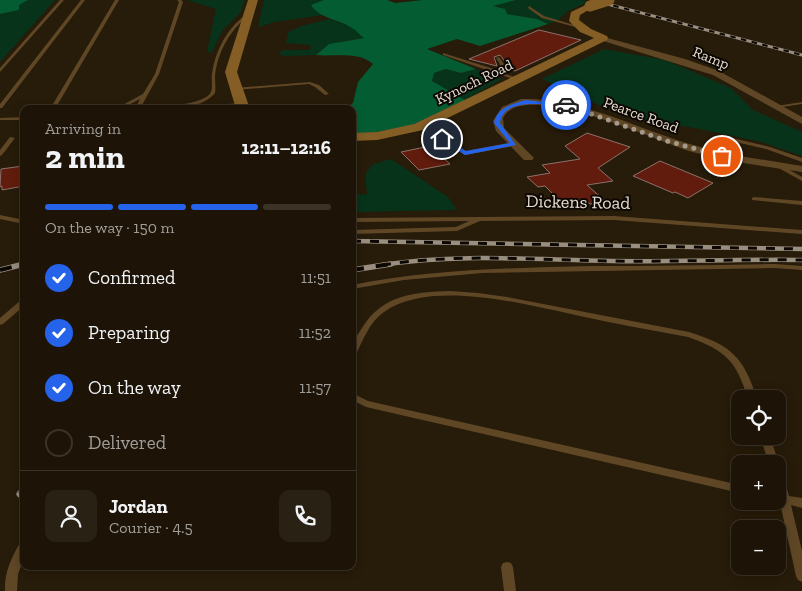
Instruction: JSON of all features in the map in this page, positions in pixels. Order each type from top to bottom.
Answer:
[{"type":"street","points":[[242,105],[231,72],[253,0]]},
{"type":"street","points":[[603,38],[578,27],[574,21],[576,14],[590,6],[608,0]]},
{"type":"street","name":"Kynoch Road","points":[[356,137],[377,136],[418,127],[603,38]]},
{"type":"street","name":"Ramp","points":[[603,38],[716,73],[802,121]]},
{"type":"street","name":"Pearce Road","points":[[528,158],[497,123],[498,118],[507,108],[526,102],[538,102],[576,108],[692,148],[802,169]]},
{"type":"lane","points":[[0,71],[62,0]]},
{"type":"lane","points":[[0,107],[83,0]]},
{"type":"lane","points":[[54,105],[117,0]]},
{"type":"lane","points":[[179,0],[181,4],[157,74],[140,104],[185,102],[213,94],[216,67],[229,30],[250,13]]},
{"type":"lane","points":[[529,7],[543,17],[578,27]]},
{"type":"lane","points":[[444,54],[518,79]]},
{"type":"lane","points":[[498,58],[502,64],[498,72]]},
{"type":"lane","points":[[235,88],[310,83],[327,94]]},
{"type":"lane","points":[[127,105],[145,94]]},
{"type":"lane","points":[[776,107],[802,103]]},
{"type":"lane","points":[[0,119],[20,118]]},
{"type":"lane","points":[[0,154],[12,138]]},
{"type":"lane","points":[[724,138],[768,148],[802,160]]},
{"type":"lane","points":[[442,139],[465,153],[514,144]]},
{"type":"lane","points":[[777,165],[802,179]]},
{"type":"lane","points":[[754,200],[802,203]]},
{"type":"lane","points":[[0,217],[20,221]]},
{"type":"lane","points":[[356,232],[458,229],[481,218]]},
{"type":"lane","name":"Dickens Road","points":[[356,220],[614,218],[802,232]]},
{"type":"lane","points":[[356,286],[389,279],[425,275],[511,270],[775,266],[802,268]]},
{"type":"lane","points":[[356,347],[369,323],[381,309],[397,301],[426,294],[464,294],[534,304],[689,335],[708,341],[724,350],[738,363],[747,379],[750,390]]},
{"type":"lane","points":[[0,322],[20,305]]},
{"type":"lane","points":[[356,398],[366,404],[731,487]]},
{"type":"lane","points":[[786,500],[802,502]]},
{"type":"lane","points":[[784,510],[802,576]]},
{"type":"lane","points":[[11,591],[10,585],[14,567],[20,555]]},
{"type":"lane","points":[[506,567],[510,591]]},
{"type":"green space","points":[[0,0],[28,0],[19,5],[19,10],[0,14]]},
{"type":"green space","points":[[28,0],[55,0],[0,62],[0,14],[19,10],[19,5]]},
{"type":"green space","points":[[187,0],[245,0],[240,13],[222,31],[212,52],[207,52],[216,9]]},
{"type":"green space","points":[[264,0],[324,0],[314,10],[324,15],[275,22],[258,27]]},
{"type":"green space","points":[[324,0],[387,0],[395,3],[423,0],[516,0],[493,6],[505,9],[507,14],[537,19],[548,24],[480,46],[457,39],[427,49],[476,69],[461,73],[446,69],[434,73],[432,81],[465,100],[412,125],[377,132],[356,134],[356,105],[350,105],[353,103],[358,82],[373,64],[361,57],[316,55],[329,44],[364,38],[347,25],[319,13],[311,5]]},
{"type":"green space","points":[[516,0],[582,0],[588,2],[568,11],[557,21],[548,24],[537,19],[507,14],[504,9],[492,5]]},
{"type":"green space","points":[[330,19],[352,27],[365,38],[326,46],[316,55],[284,56],[278,53],[284,50],[310,50],[311,45],[286,43],[288,32],[301,26]]},
{"type":"green space","points":[[604,49],[665,60],[731,88],[753,110],[802,132],[802,156],[761,142],[623,116],[542,79]]},
{"type":"green space","points":[[446,69],[461,73],[476,69],[502,79],[465,100],[432,81],[434,73]]},
{"type":"green space","points":[[391,159],[448,197],[457,210],[356,212],[356,195],[367,194],[365,174],[373,164]]},
{"type":"building","points":[[539,30],[581,40],[515,71],[504,68],[506,63],[500,55],[494,57],[497,66],[469,59]]},
{"type":"building","points":[[587,133],[630,147],[598,168],[613,181],[587,185],[605,201],[590,204],[584,199],[562,203],[545,186],[538,187],[527,177],[550,173],[542,165],[580,159],[565,146]]},
{"type":"building","points":[[430,146],[450,164],[419,170],[401,152]]},
{"type":"building","points":[[660,161],[713,183],[688,198],[633,176]]},
{"type":"building","points":[[20,166],[20,187],[2,190],[2,186],[0,187],[1,169]]},
{"type":"railway","points":[[592,0],[802,55]]},
{"type":"railway","points":[[356,241],[802,249]]},
{"type":"railway","points":[[382,265],[411,261],[468,258],[636,261],[802,260]]},
{"type":"railway","points":[[356,269],[391,264]]},
{"type":"railway","points":[[0,270],[20,265]]},
{"type":"way so far","points":[[566,105],[667,141],[722,156]]},
{"type":"route","points":[[442,139],[465,153],[514,144],[497,123],[502,112],[507,108],[526,102],[566,105]]}]
